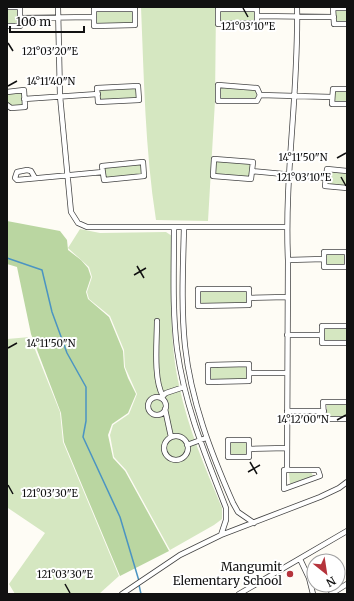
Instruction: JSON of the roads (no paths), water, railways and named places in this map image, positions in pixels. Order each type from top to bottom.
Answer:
[{"type":"street","points":[[7,7],[20,7],[20,26],[7,26]]},
{"type":"street","points":[[58,7],[60,96],[67,176],[71,212],[74,218],[82,226],[286,227]]},
{"type":"street","points":[[287,470],[318,470],[320,476],[284,489],[284,470],[287,470],[288,260],[286,227],[297,63],[297,7]]},
{"type":"street","points":[[135,8],[135,26],[94,26],[94,17],[94,9],[135,8]]},
{"type":"street","points":[[347,8],[334,8],[334,24],[347,24]]},
{"type":"street","points":[[218,9],[257,9],[257,16],[257,23],[218,24],[218,9]]},
{"type":"street","points":[[257,16],[334,17]]},
{"type":"street","points":[[20,18],[94,17]]},
{"type":"street","points":[[218,85],[257,88],[260,95],[257,101],[218,101],[218,85]]},
{"type":"street","points":[[138,86],[139,100],[98,102],[98,94],[97,88],[138,86]]},
{"type":"street","points":[[347,89],[332,88],[332,104],[347,104]]},
{"type":"street","points":[[7,92],[24,90],[25,107],[10,108],[7,105]]},
{"type":"street","points":[[24,99],[98,94]]},
{"type":"street","points":[[260,95],[332,97]]},
{"type":"street","points":[[214,159],[253,162],[252,171],[251,179],[213,176],[214,159]]},
{"type":"street","points":[[143,162],[144,176],[104,180],[103,172],[102,166],[143,162]]},
{"type":"street","points":[[347,171],[327,169],[325,186],[347,188]]},
{"type":"street","points":[[252,171],[326,178]]},
{"type":"street","points":[[35,178],[103,172]]},
{"type":"street","points":[[174,227],[177,348],[184,387],[198,440],[226,508],[226,520],[221,535]]},
{"type":"street","points":[[184,227],[183,308],[185,347],[196,401],[206,438],[227,490],[238,512],[254,523]]},
{"type":"street","points":[[324,252],[347,252],[347,267],[324,267],[324,259],[324,252]]},
{"type":"street","points":[[288,260],[324,259]]},
{"type":"street","points":[[198,289],[249,289],[249,298],[250,305],[198,306],[198,289]]},
{"type":"street","points":[[249,298],[287,297]]},
{"type":"street","points":[[157,321],[158,378],[160,392],[165,404],[171,437]]},
{"type":"street","points":[[347,326],[322,326],[322,344],[347,343]]},
{"type":"street","points":[[287,335],[322,335]]},
{"type":"street","points":[[249,364],[249,373],[249,381],[208,382],[208,365],[249,364]]},
{"type":"street","points":[[249,373],[287,373]]},
{"type":"street","points":[[165,410],[156,415],[151,412],[148,408],[151,400],[162,397],[170,391],[184,387]]},
{"type":"street","points":[[347,402],[324,402],[324,419],[347,419]]},
{"type":"street","points":[[287,411],[324,411]]},
{"type":"street","points":[[171,437],[181,438],[187,445],[187,452],[183,458],[176,460],[169,458],[165,453],[164,446],[171,437]]},
{"type":"street","points":[[187,445],[206,438]]},
{"type":"street","points":[[228,440],[249,440],[249,449],[249,457],[228,457],[228,440]]},
{"type":"street","points":[[249,449],[287,448]]},
{"type":"street","points":[[212,472],[219,469]]},
{"type":"street","points":[[122,594],[180,555],[221,535],[320,497],[339,488],[347,482]]},
{"type":"street","points":[[220,494],[227,490]]},
{"type":"street","points":[[239,594],[347,531]]},
{"type":"street","points":[[300,559],[309,578],[313,594]]},
{"type":"street","points":[[331,594],[347,584]]},
{"type":"waterway","points":[[7,258],[42,270],[52,312],[67,353],[86,387],[86,421],[83,437],[120,517],[139,581]]},
{"type":"waterway","points":[[139,585],[141,594]]},
{"type":"place","name":"Mangumit Elementary School","points":[[290,574]]}]
